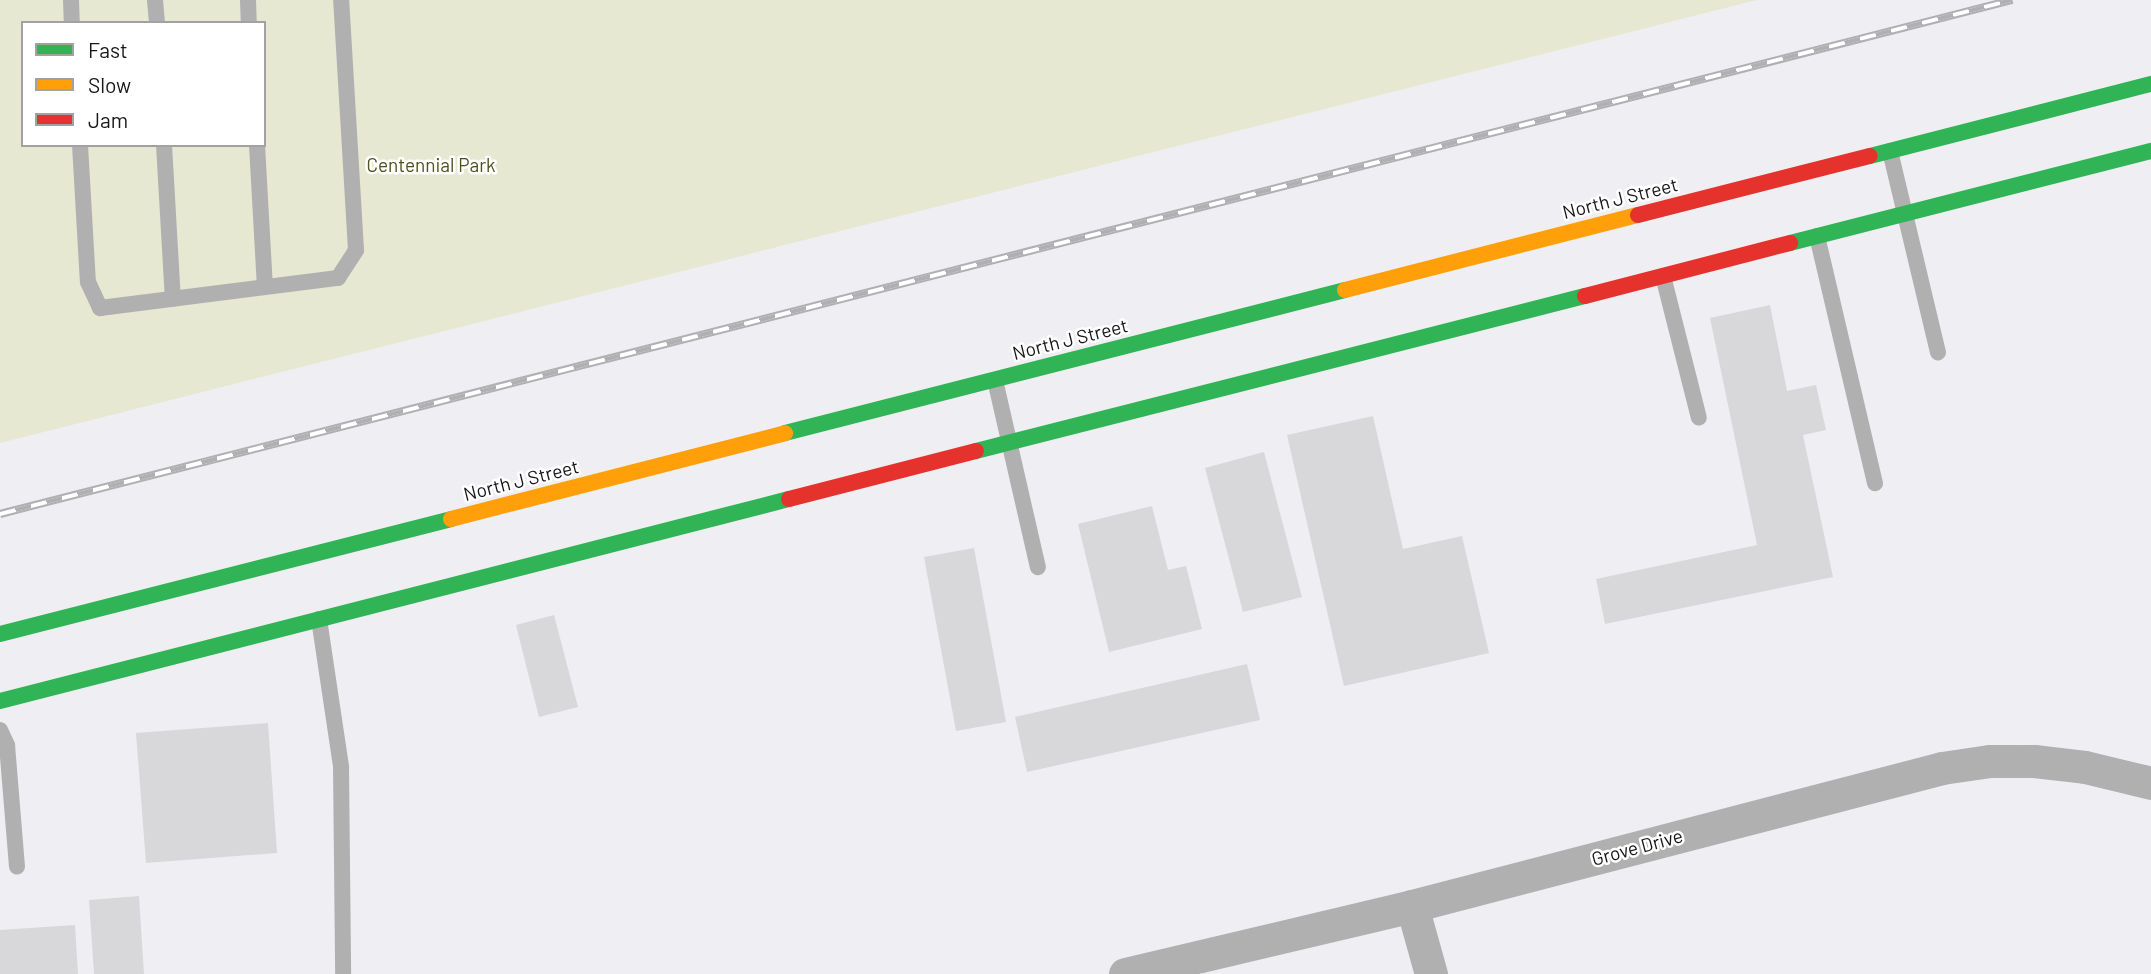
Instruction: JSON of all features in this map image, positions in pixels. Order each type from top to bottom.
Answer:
[{"type":"main road","name":"North J Street","points":[[0,635],[2151,84]]},
{"type":"main road","points":[[0,701],[2151,151]]},
{"type":"street","name":"Grove Drive","points":[[1125,974],[1412,906],[1942,768],[1990,761],[2034,761],[2085,767],[2151,783]]},
{"type":"street","points":[[1412,906],[1431,974]]},
{"type":"lane","points":[[71,0],[72,21]]},
{"type":"lane","points":[[155,0],[157,21]]},
{"type":"lane","points":[[247,0],[249,21]]},
{"type":"lane","points":[[80,147],[88,282],[100,308],[338,278],[356,250],[341,0]]},
{"type":"lane","points":[[164,147],[173,299]]},
{"type":"lane","points":[[257,147],[265,287]]},
{"type":"lane","points":[[1890,151],[1938,352]]},
{"type":"lane","points":[[1817,236],[1875,483]]},
{"type":"lane","points":[[1663,276],[1699,418]]},
{"type":"lane","points":[[995,380],[1038,567]]},
{"type":"lane","points":[[319,619],[341,767],[343,974]]},
{"type":"lane","points":[[0,730],[6,745],[17,867]]},
{"type":"green space","name":"Centennial Park","points":[[0,0],[1757,0],[0,443]]},
{"type":"building","points":[[1770,305],[1787,391],[1816,385],[1826,430],[1803,435],[1833,577],[1605,624],[1596,579],[1757,545],[1710,318]]},
{"type":"building","points":[[1373,416],[1403,549],[1462,536],[1489,653],[1344,686],[1287,435]]},
{"type":"building","points":[[1264,452],[1302,597],[1243,612],[1205,468]]},
{"type":"building","points":[[1152,506],[1168,570],[1186,566],[1202,629],[1109,652],[1078,524]]},
{"type":"building","points":[[974,548],[1006,722],[956,731],[924,557]]},
{"type":"building","points":[[554,615],[578,707],[539,717],[516,625]]},
{"type":"building","points":[[1247,664],[1260,720],[1027,772],[1015,717]]},
{"type":"building","points":[[268,723],[277,853],[146,863],[136,733]]},
{"type":"building","points":[[139,896],[144,974],[94,974],[89,900]]},
{"type":"building","points":[[75,925],[78,974],[0,974],[0,930]]},
{"type":"railway","points":[[0,514],[2012,0]]},
{"type":"traffic: fast","points":[[1870,156],[2151,84]]},
{"type":"traffic: fast","points":[[1790,243],[2151,151]]},
{"type":"traffic: fast","points":[[785,433],[1345,290]]},
{"type":"traffic: fast","points":[[976,451],[1585,296]]},
{"type":"traffic: fast","points":[[0,701],[789,499]]},
{"type":"traffic: fast","points":[[0,634],[451,519]]},
{"type":"traffic: slow","points":[[1345,290],[1638,215]]},
{"type":"traffic: slow","points":[[451,519],[785,433]]},
{"type":"traffic: jam","points":[[1638,215],[1870,156]]},
{"type":"traffic: jam","points":[[1585,296],[1790,243]]},
{"type":"traffic: jam","points":[[789,499],[976,451]]}]
